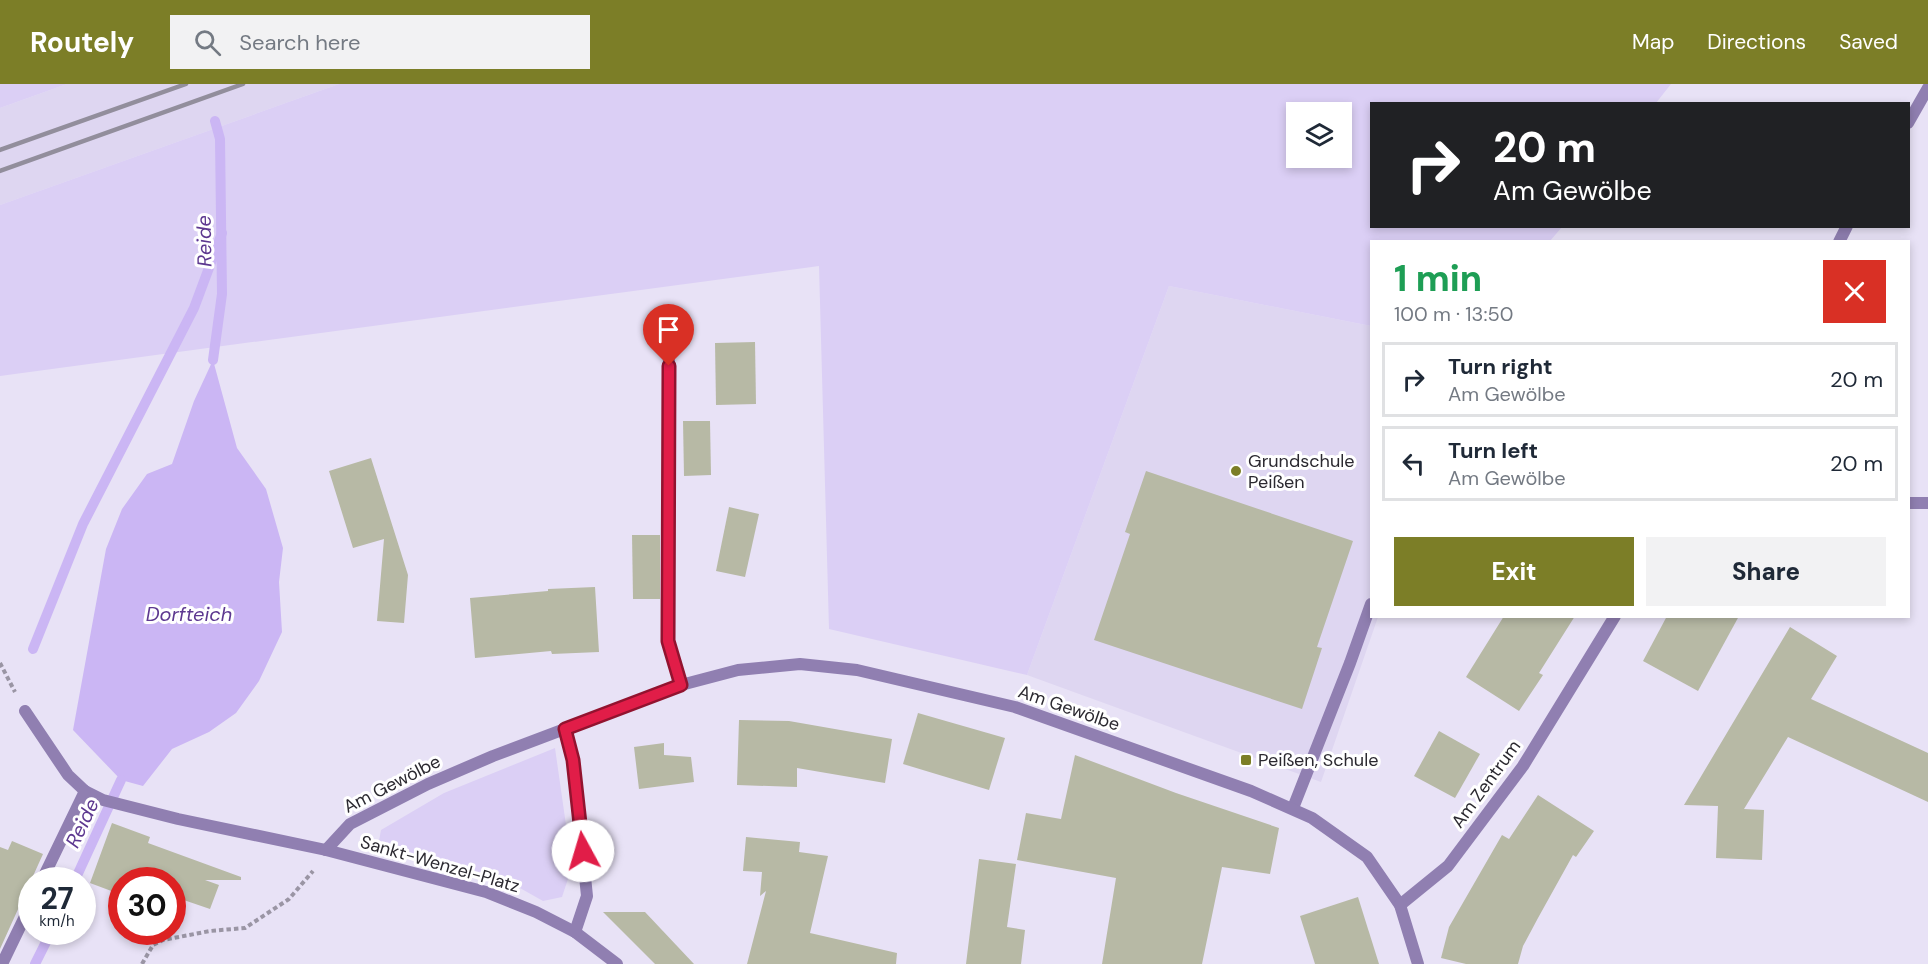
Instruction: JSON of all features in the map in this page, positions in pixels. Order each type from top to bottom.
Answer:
[{"type":"street","points":[[1910,120],[1928,88]]},
{"type":"street","points":[[669,320],[668,641],[681,685]]},
{"type":"street","points":[[1910,502],[1928,503]]},
{"type":"street","points":[[1293,808],[1370,607]]},
{"type":"street","name":"Am Zentrum","points":[[1400,905],[1448,866],[1523,766],[1614,618]]},
{"type":"street","name":"Am Gewölbe","points":[[326,850],[350,824],[428,784],[493,756],[681,685],[738,670],[800,664],[857,670],[1015,707],[1251,791],[1322,823],[1367,857],[1400,905]]},
{"type":"street","points":[[25,711],[68,775],[85,790],[103,800],[326,850]]},
{"type":"street","points":[[565,729],[573,760],[587,896],[575,932]]},
{"type":"street","points":[[48,867],[85,790]]},
{"type":"street","name":"Sankt-Wenzel-Platz","points":[[326,850],[486,892],[536,912],[575,932],[617,964]]},
{"type":"street","points":[[1400,905],[1418,964]]},
{"type":"street","points":[[2,964],[18,931]]},
{"type":"path","points":[[0,663],[25,711]]},
{"type":"path","points":[[142,964],[153,945],[163,940],[210,931],[245,928],[268,914],[289,899],[308,879],[326,850]]},
{"type":"shaded area","points":[[0,84],[67,84],[0,108]]},
{"type":"shaded area","points":[[67,84],[339,84],[0,205],[0,108]]},
{"type":"shaded area","points":[[339,84],[1671,84],[1657,102],[1370,102],[1370,228],[1561,228],[1551,240],[1370,240],[1370,326],[1169,286],[1027,675],[829,629],[819,266],[0,376],[0,205]]},
{"type":"shaded area","name":"Grundschule Peißen","points":[[1169,286],[1370,326],[1370,618],[1378,618],[1321,782],[1027,675]]},
{"type":"shaded area","points":[[555,748],[572,867],[562,897],[543,901],[506,880],[378,846],[381,830],[444,793]]},
{"type":"water","name":"Dorfteich","points":[[213,360],[237,448],[266,489],[283,548],[279,582],[282,632],[259,681],[236,713],[209,732],[172,749],[143,786],[121,780],[73,730],[106,549],[122,509],[147,474],[172,464],[194,401]]},
{"type":"building","points":[[755,342],[756,404],[716,405],[715,343]]},
{"type":"building","points":[[683,421],[710,421],[711,475],[684,476]]},
{"type":"building","points":[[371,458],[408,575],[404,623],[377,621],[384,539],[353,548],[329,471]]},
{"type":"building","points":[[1146,471],[1353,541],[1317,647],[1322,648],[1302,709],[1094,640],[1130,534],[1125,532]]},
{"type":"building","points":[[729,507],[759,514],[745,577],[716,571]]},
{"type":"building","points":[[632,535],[660,535],[660,599],[633,599]]},
{"type":"building","points":[[595,587],[599,652],[552,654],[551,651],[475,658],[470,598],[548,591],[548,589]]},
{"type":"building","points":[[1503,618],[1574,618],[1539,673],[1543,675],[1519,711],[1466,677]]},
{"type":"building","points":[[1666,618],[1738,618],[1698,691],[1643,661]]},
{"type":"building","points":[[1790,627],[1837,656],[1811,699],[1928,753],[1928,802],[1788,737],[1744,809],[1764,810],[1762,860],[1716,858],[1718,806],[1684,805]]},
{"type":"building","points":[[918,713],[1005,738],[989,790],[903,764]]},
{"type":"building","points":[[739,720],[789,721],[892,739],[885,783],[797,768],[797,787],[737,785]]},
{"type":"building","points":[[1439,731],[1480,754],[1455,798],[1414,776]]},
{"type":"building","points":[[664,743],[664,755],[691,757],[694,782],[639,789],[634,747]]},
{"type":"building","points":[[1075,755],[1279,828],[1270,874],[1222,867],[1202,964],[1102,964],[1116,878],[1017,860],[1026,813],[1061,819]]},
{"type":"building","points":[[1538,795],[1594,831],[1576,857],[1573,855],[1523,946],[1518,964],[1466,964],[1441,958],[1449,927],[1502,835],[1509,839]]},
{"type":"building","points":[[112,823],[150,837],[148,843],[241,877],[241,880],[205,880],[219,885],[210,909],[186,901],[186,867],[108,867],[108,890],[96,885],[96,867]]},
{"type":"building","points":[[746,837],[800,842],[799,852],[828,856],[810,933],[897,953],[896,964],[747,964],[766,891],[760,896],[762,872],[743,871]]},
{"type":"building","points":[[12,841],[43,854],[37,867],[18,867],[18,909],[0,949],[0,847],[8,850]]},
{"type":"building","points":[[979,859],[1016,864],[1007,927],[1025,930],[1021,964],[966,964]]},
{"type":"building","points":[[1358,897],[1379,964],[1315,964],[1300,916]]},
{"type":"building","points":[[603,912],[645,912],[694,964],[655,964]]},
{"type":"waterway","name":"Reide","points":[[213,360],[222,294],[220,139],[215,121]]},
{"type":"waterway","points":[[33,649],[83,524],[194,308],[222,233]]},
{"type":"waterway","name":"Reide","points":[[81,867],[121,780]]},
{"type":"waterway","name":"Reide","points":[[35,964],[44,945]]},
{"type":"railway","points":[[0,150],[186,84]]},
{"type":"railway","points":[[0,171],[243,84]]},
{"type":"place","name":"Grundschule Peißen","points":[[1236,471]]},
{"type":"place","name":"Peißen, Schule","points":[[1246,760]]},
{"type":"route","points":[[583,851],[573,760],[565,729],[681,685],[668,641],[669,366]]}]
